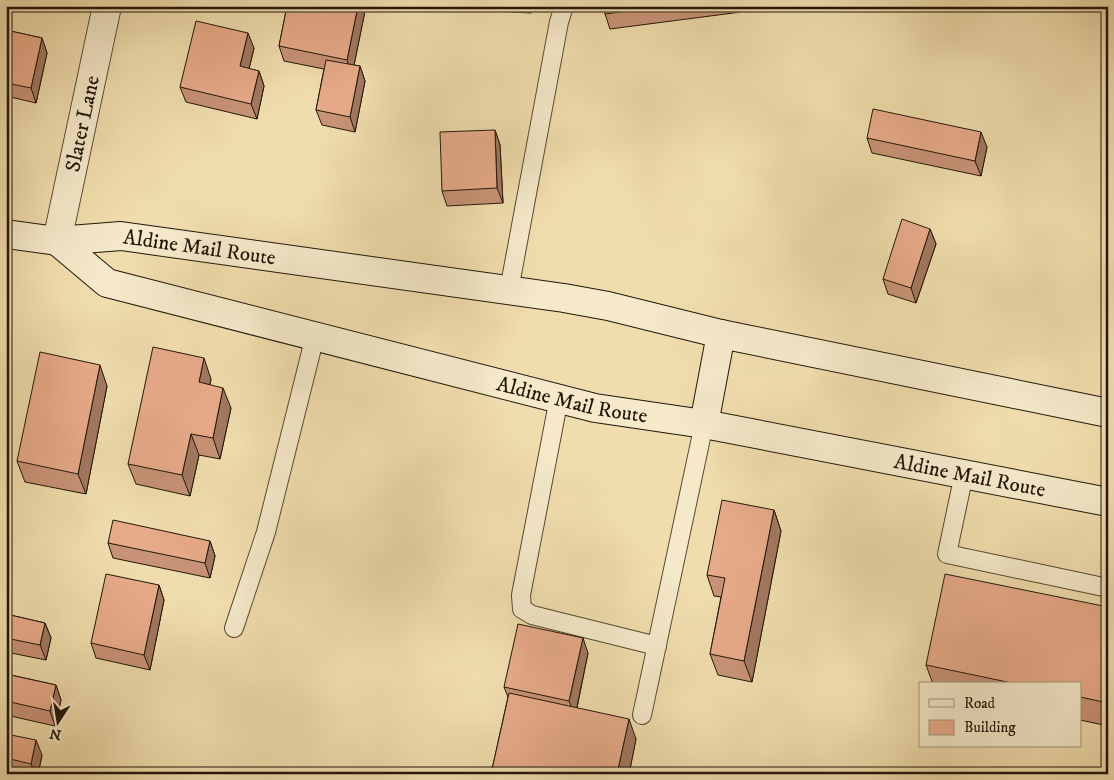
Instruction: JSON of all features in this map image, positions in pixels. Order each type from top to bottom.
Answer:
[{"type":"main road","name":"Slater Lane","points":[[57,241],[107,6]]},
{"type":"main road","name":"Aldine Mail Route","points":[[6,234],[57,241],[121,236],[509,290],[608,306],[721,334],[1108,413]]},
{"type":"main road","name":"Aldine Mail Route","points":[[57,241],[107,283],[595,408],[704,424],[1108,502]]},
{"type":"main road","points":[[704,424],[721,334]]},
{"type":"lane","points":[[509,290],[559,22],[564,6]]},
{"type":"lane","points":[[234,628],[266,532],[315,336]]},
{"type":"lane","points":[[559,398],[521,595],[522,609],[532,615],[657,646]]},
{"type":"lane","points":[[642,715],[704,424]]},
{"type":"lane","points":[[964,474],[947,554],[1108,588]]},
{"type":"building","points":[[287,6],[358,6],[347,60],[279,46]]},
{"type":"building","points":[[604,6],[666,6],[605,14]]},
{"type":"building","points":[[196,21],[248,33],[240,66],[259,71],[251,104],[180,87]]},
{"type":"building","points":[[6,30],[42,38],[31,88],[6,83]]},
{"type":"building","points":[[326,60],[360,66],[350,117],[316,110]]},
{"type":"building","points":[[873,109],[981,132],[975,161],[867,138]]},
{"type":"building","points":[[495,130],[497,188],[442,191],[440,132]]},
{"type":"building","points":[[902,219],[930,229],[911,288],[883,279]]},
{"type":"building","points":[[153,347],[204,358],[199,382],[223,388],[213,438],[191,434],[182,475],[128,464]]},
{"type":"building","points":[[40,352],[100,365],[78,474],[17,461]]},
{"type":"building","points":[[722,500],[774,510],[744,661],[710,654],[725,578],[707,575]]},
{"type":"building","points":[[113,520],[210,541],[205,563],[108,543]]},
{"type":"building","points":[[106,574],[159,585],[144,655],[91,643]]},
{"type":"building","points":[[945,574],[1108,607],[1108,703],[1082,697],[1082,682],[1007,682],[926,665]]},
{"type":"building","points":[[6,614],[45,623],[40,645],[6,638]]},
{"type":"building","points":[[518,624],[583,638],[569,701],[504,687]]},
{"type":"building","points":[[6,674],[56,685],[50,711],[6,701]]},
{"type":"building","points":[[509,693],[629,719],[617,774],[491,774]]},
{"type":"building","points":[[6,734],[36,740],[31,764],[6,758]]}]
